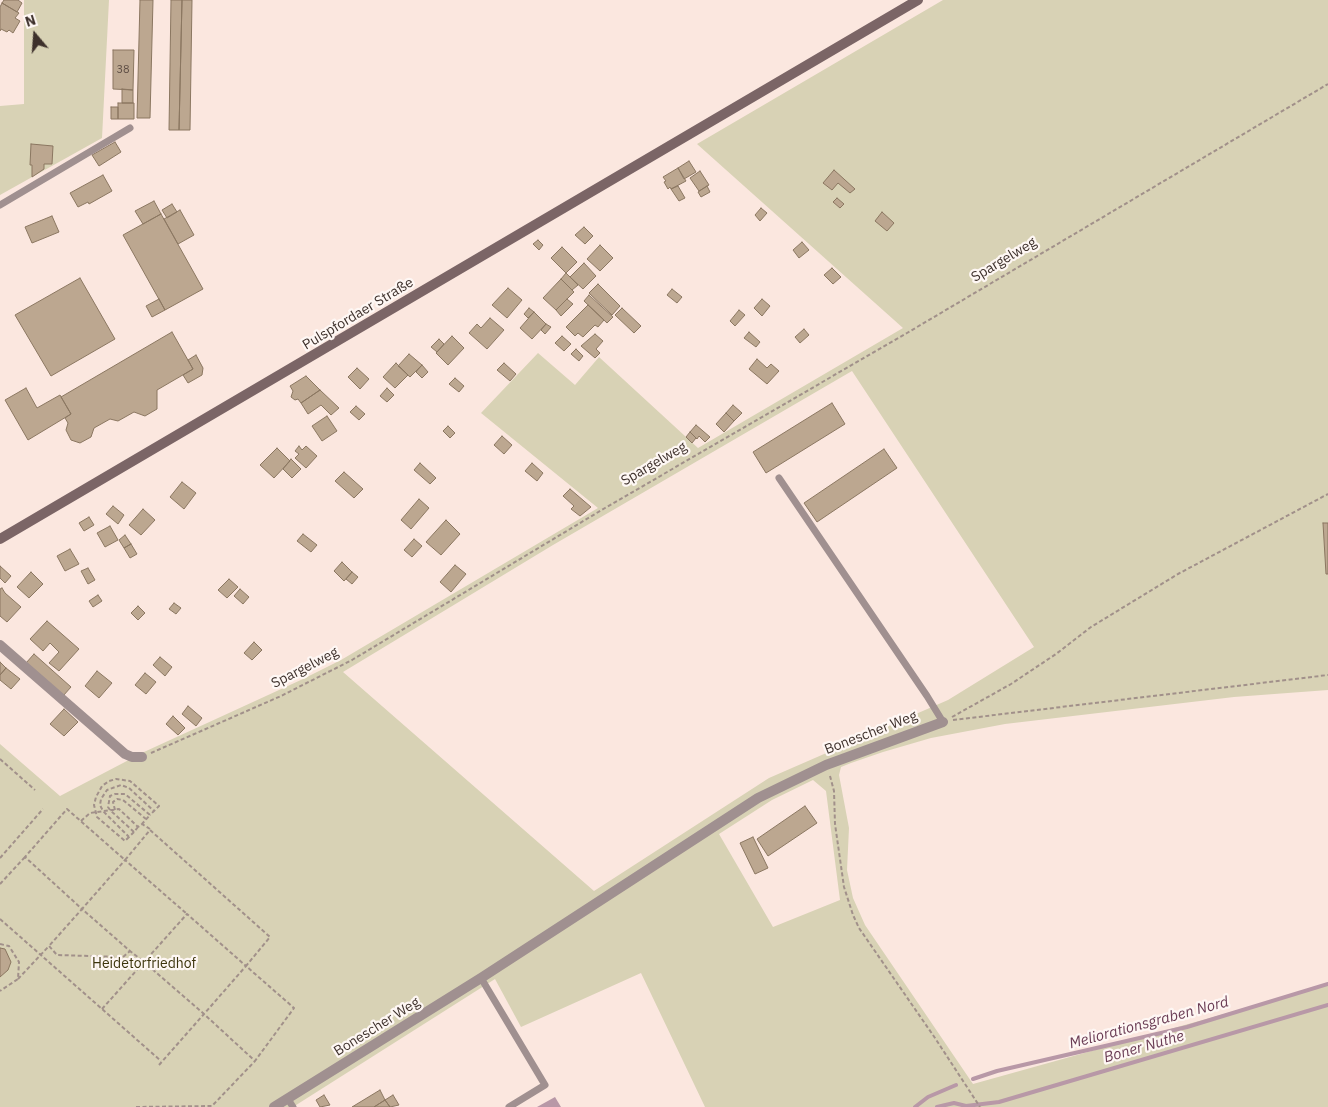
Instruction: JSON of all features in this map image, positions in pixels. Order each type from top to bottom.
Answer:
[{"type":"main road","name":"Pulspfordaer Straße","points":[[0,539],[918,0]]},
{"type":"street","points":[[0,645],[125,754],[132,757],[142,757]]},
{"type":"street","name":"Bonescher Weg","points":[[274,1107],[290,1103],[758,798],[826,764],[943,722]]},
{"type":"lane","points":[[0,205],[130,128]]},
{"type":"lane","points":[[779,478],[943,722]]},
{"type":"lane","points":[[481,978],[545,1084],[509,1107]]},
{"type":"path","name":"Spargelweg","points":[[142,757],[281,696],[352,660],[605,508],[907,334],[1328,84]]},
{"type":"path","points":[[943,722],[1011,684],[1056,654],[1091,627],[1178,574],[1328,494]]},
{"type":"path","points":[[943,722],[967,717],[1328,675]]},
{"type":"path","points":[[0,759],[36,790]]},
{"type":"path","points":[[826,764],[834,791],[835,824],[844,887],[853,916],[863,934],[980,1107]]},
{"type":"path","points":[[116,779],[130,781],[159,806],[150,816],[126,841],[98,817],[95,812],[94,805],[98,792],[109,781],[116,779]]},
{"type":"path","points":[[129,837],[103,811],[100,805],[103,795],[107,790],[121,785],[135,793],[154,811]]},
{"type":"path","points":[[134,832],[108,807],[110,796],[125,794],[150,816]]},
{"type":"path","points":[[115,810],[113,802],[117,799],[123,800],[146,820]]},
{"type":"path","points":[[0,858],[43,809]]},
{"type":"path","points":[[0,884],[67,809],[294,1008],[255,1061],[212,1106],[136,1107]]},
{"type":"path","points":[[81,821],[90,813],[119,809],[138,827]]},
{"type":"path","points":[[0,919],[161,1063],[270,937],[142,824]]},
{"type":"path","points":[[0,991],[18,979],[49,946],[150,830]]},
{"type":"path","points":[[25,857],[255,1061]]},
{"type":"path","points":[[101,1009],[187,914]]},
{"type":"path","points":[[0,944],[9,946],[19,962],[18,979]]},
{"type":"path","points":[[49,946],[57,954],[123,957],[130,951]]},
{"type":"green space","points":[[24,0],[109,0],[102,138],[0,195],[0,106],[24,104]]},
{"type":"green space","name":"Heidetorfriedhof","points":[[943,0],[1328,0],[1328,690],[1234,697],[1005,724],[931,738],[883,752],[841,767],[839,775],[849,828],[847,870],[853,898],[865,925],[973,1084],[1328,985],[1328,1107],[705,1107],[641,973],[521,1027],[495,979],[293,1107],[0,1107],[0,744],[60,796],[144,752],[341,660],[598,508],[481,413],[538,353],[575,385],[599,357],[698,448],[903,328],[697,144]],"holes":[[[852,371],[1034,647],[948,700],[769,778],[594,891],[343,672],[553,545]],[[813,780],[826,791],[840,900],[773,927],[719,834],[772,800]]]},
{"type":"shaded area","points":[[555,1097],[561,1107],[537,1107]]},
{"type":"building","points":[[4,0],[18,0],[22,3],[17,12],[2,3]]},
{"type":"building","points":[[140,0],[153,0],[150,118],[137,118]]},
{"type":"building","points":[[171,0],[182,0],[179,130],[169,130]]},
{"type":"building","points":[[182,0],[192,0],[190,130],[179,130]]},
{"type":"building","points":[[2,3],[19,13],[15,18],[20,21],[13,33],[9,30],[7,32],[1,29],[0,31],[0,7]]},
{"type":"building","points":[[113,50],[134,50],[133,90],[113,89]]},
{"type":"building","points":[[122,89],[133,90],[133,103],[122,103]]},
{"type":"building","points":[[118,103],[134,103],[134,119],[118,119]]},
{"type":"building","points":[[111,107],[118,107],[118,119],[111,119]]},
{"type":"building","points":[[115,142],[121,152],[99,166],[92,155]]},
{"type":"building","points":[[31,144],[53,146],[52,164],[44,164],[44,169],[32,177],[32,165],[30,165]]},
{"type":"building","points":[[689,161],[696,172],[684,179],[678,168]]},
{"type":"building","points":[[678,168],[686,181],[668,189],[663,177]]},
{"type":"building","points":[[834,170],[855,189],[850,193],[838,183],[832,190],[823,183]]},
{"type":"building","points":[[700,171],[709,185],[699,191],[690,178]]},
{"type":"building","points":[[103,175],[112,191],[89,204],[88,202],[78,207],[70,193]]},
{"type":"building","points":[[678,186],[685,198],[679,201],[671,189]]},
{"type":"building","points":[[707,186],[710,192],[701,197],[698,192]]},
{"type":"building","points":[[837,198],[844,204],[840,208],[833,202]]},
{"type":"building","points":[[154,201],[161,214],[143,224],[135,211]]},
{"type":"building","points":[[172,204],[177,212],[167,218],[162,210]]},
{"type":"building","points":[[761,208],[767,213],[760,221],[755,215]]},
{"type":"building","points":[[180,210],[194,235],[178,244],[164,219]]},
{"type":"building","points":[[882,212],[894,223],[887,231],[875,221]]},
{"type":"building","points":[[161,214],[203,289],[165,310],[123,235]]},
{"type":"building","points":[[52,216],[59,232],[32,243],[25,227]]},
{"type":"building","points":[[584,227],[593,236],[585,244],[575,235]]},
{"type":"building","points":[[538,240],[543,245],[539,250],[533,244]]},
{"type":"building","points":[[802,242],[809,250],[799,258],[793,250]]},
{"type":"building","points":[[600,245],[613,258],[600,271],[587,259]]},
{"type":"building","points":[[562,247],[577,262],[566,273],[551,258]]},
{"type":"building","points":[[584,263],[596,276],[583,289],[570,277]]},
{"type":"building","points":[[832,268],[841,277],[833,284],[824,275]]},
{"type":"building","points":[[566,273],[578,285],[572,290],[561,279]]},
{"type":"building","points":[[80,278],[115,339],[51,376],[15,315]]},
{"type":"building","points":[[561,279],[574,292],[556,310],[543,298]]},
{"type":"building","points":[[598,284],[620,306],[612,315],[589,293]]},
{"type":"building","points":[[508,288],[522,300],[507,318],[492,305]]},
{"type":"building","points":[[672,289],[682,297],[677,303],[667,295]]},
{"type":"building","points":[[589,295],[613,317],[607,323],[584,301]]},
{"type":"building","points":[[159,299],[165,310],[152,317],[146,306]]},
{"type":"building","points":[[567,299],[573,304],[561,316],[556,310]]},
{"type":"building","points":[[762,299],[770,306],[762,316],[754,308]]},
{"type":"building","points":[[588,305],[604,320],[598,327],[595,325],[583,337],[578,333],[575,336],[566,327]]},
{"type":"building","points":[[529,308],[534,312],[528,318],[524,314]]},
{"type":"building","points":[[622,308],[641,326],[634,333],[615,315]]},
{"type":"building","points":[[739,310],[745,315],[735,326],[730,321]]},
{"type":"building","points":[[534,312],[546,324],[532,339],[520,328]]},
{"type":"building","points":[[490,318],[504,330],[487,349],[469,333],[477,324],[481,328]]},
{"type":"building","points":[[546,324],[551,327],[545,334],[541,330]]},
{"type":"building","points":[[804,329],[809,335],[800,343],[795,337]]},
{"type":"building","points":[[172,332],[193,369],[157,390],[157,409],[145,416],[134,412],[118,421],[110,419],[94,428],[91,437],[80,443],[71,440],[66,430],[68,423],[65,418],[71,414],[61,397]]},
{"type":"building","points":[[749,332],[760,342],[756,347],[744,338]]},
{"type":"building","points":[[595,334],[603,341],[596,349],[600,353],[595,358],[581,346]]},
{"type":"building","points":[[452,336],[464,348],[448,365],[436,353]]},
{"type":"building","points":[[562,336],[571,344],[564,351],[555,343]]},
{"type":"building","points":[[439,339],[444,344],[437,352],[431,347]]},
{"type":"building","points":[[576,349],[583,356],[579,361],[571,354]]},
{"type":"building","points":[[409,354],[422,365],[410,377],[398,366]]},
{"type":"building","points":[[196,355],[203,368],[202,375],[188,383],[183,375],[193,369],[188,360]]},
{"type":"building","points":[[757,359],[767,368],[771,364],[779,371],[767,384],[749,369]]},
{"type":"building","points":[[396,363],[408,375],[395,388],[383,377]]},
{"type":"building","points":[[504,363],[516,374],[510,381],[497,370]]},
{"type":"building","points":[[422,365],[428,372],[422,378],[416,372]]},
{"type":"building","points":[[357,368],[369,379],[360,389],[348,377]]},
{"type":"building","points":[[306,376],[320,390],[301,403],[298,399],[295,400],[291,397],[293,391],[290,386]]},
{"type":"building","points":[[455,378],[464,386],[459,392],[449,384]]},
{"type":"building","points":[[26,388],[37,408],[60,395],[71,414],[28,440],[5,400]]},
{"type":"building","points":[[387,388],[394,395],[387,402],[380,396]]},
{"type":"building","points":[[320,390],[339,408],[331,415],[321,405],[308,414],[301,403]]},
{"type":"building","points":[[832,403],[845,424],[766,473],[753,452]]},
{"type":"building","points":[[733,405],[742,413],[734,421],[726,413]]},
{"type":"building","points":[[356,406],[365,414],[359,420],[350,412]]},
{"type":"building","points":[[726,413],[734,421],[724,432],[716,424]]},
{"type":"building","points":[[327,416],[337,431],[322,441],[312,426]]},
{"type":"building","points":[[696,425],[710,437],[705,442],[699,436],[697,439],[690,432]]},
{"type":"building","points":[[448,426],[455,433],[450,438],[443,431]]},
{"type":"building","points":[[690,432],[696,438],[692,443],[686,437]]},
{"type":"building","points":[[502,436],[512,445],[504,454],[494,445]]},
{"type":"building","points":[[299,446],[302,450],[306,446],[317,456],[306,468],[295,458],[299,454],[295,451]]},
{"type":"building","points":[[277,448],[290,461],[274,478],[260,465]]},
{"type":"building","points":[[884,449],[897,468],[817,522],[804,503]]},
{"type":"building","points":[[291,459],[301,469],[292,478],[283,469]]},
{"type":"building","points":[[420,463],[436,478],[430,484],[414,470]]},
{"type":"building","points":[[532,463],[543,473],[537,481],[525,471]]},
{"type":"building","points":[[344,472],[363,489],[354,498],[335,481]]},
{"type":"building","points":[[182,482],[196,493],[184,509],[170,497]]},
{"type":"building","points":[[570,489],[591,507],[580,516],[571,509],[574,506],[563,496]]},
{"type":"building","points":[[419,499],[429,508],[411,529],[401,520]]},
{"type":"building","points":[[113,506],[124,515],[118,524],[106,514]]},
{"type":"building","points":[[143,509],[155,520],[141,535],[129,525]]},
{"type":"building","points":[[89,517],[94,525],[84,531],[79,523]]},
{"type":"building","points":[[446,520],[460,534],[441,555],[426,542]]},
{"type":"building","points":[[1323,523],[1328,523],[1328,574],[1326,574]]},
{"type":"building","points":[[110,526],[118,540],[105,547],[97,533]]},
{"type":"building","points":[[303,534],[317,545],[311,552],[297,541]]},
{"type":"building","points":[[125,535],[131,544],[124,548],[119,540]]},
{"type":"building","points":[[414,539],[422,546],[412,557],[404,550]]},
{"type":"building","points":[[131,544],[137,554],[130,558],[124,548]]},
{"type":"building","points":[[70,549],[79,564],[65,571],[57,556]]},
{"type":"building","points":[[342,562],[352,572],[344,581],[334,571]]},
{"type":"building","points":[[455,565],[466,574],[451,592],[440,582]]},
{"type":"building","points":[[0,566],[11,576],[5,583],[0,578]]},
{"type":"building","points":[[88,568],[95,580],[88,584],[81,571]]},
{"type":"building","points":[[31,572],[43,584],[29,598],[17,587]]},
{"type":"building","points":[[352,572],[358,577],[352,584],[346,579]]},
{"type":"building","points":[[229,579],[238,587],[227,598],[218,590]]},
{"type":"building","points":[[2,588],[21,607],[7,622],[0,616],[0,589]]},
{"type":"building","points":[[240,589],[249,597],[243,604],[234,596]]},
{"type":"building","points":[[98,595],[102,601],[93,607],[89,601]]},
{"type":"building","points":[[174,603],[181,608],[176,614],[169,609]]},
{"type":"building","points":[[138,606],[145,613],[138,620],[131,613]]},
{"type":"building","points":[[47,621],[79,649],[59,671],[49,663],[59,652],[50,643],[43,651],[30,639]]},
{"type":"building","points":[[254,642],[262,650],[252,660],[244,653]]},
{"type":"building","points":[[34,654],[71,687],[63,696],[26,663]]},
{"type":"building","points":[[160,657],[172,667],[165,676],[153,665]]},
{"type":"building","points":[[0,662],[6,668],[0,675]]},
{"type":"building","points":[[6,668],[20,679],[11,689],[0,680],[0,675]]},
{"type":"building","points":[[97,671],[112,683],[99,698],[85,686]]},
{"type":"building","points":[[145,673],[156,682],[146,694],[135,685]]},
{"type":"building","points":[[188,706],[202,718],[196,726],[182,714]]},
{"type":"building","points":[[64,709],[78,722],[64,736],[50,724]]},
{"type":"building","points":[[173,716],[185,728],[178,735],[166,724]]},
{"type":"building","points":[[805,806],[817,823],[768,856],[757,839]]},
{"type":"building","points":[[753,837],[768,868],[755,874],[740,843]]},
{"type":"building","points":[[0,948],[5,949],[11,962],[8,970],[0,977]]},
{"type":"building","points":[[380,1090],[385,1100],[374,1107],[352,1107]]},
{"type":"building","points":[[324,1095],[330,1105],[320,1107],[316,1100]]},
{"type":"building","points":[[393,1095],[399,1105],[390,1107],[385,1100]]},
{"type":"building","points":[[385,1100],[390,1107],[374,1107]]},
{"type":"waterway","name":"Meliorationsgraben Nord","points":[[973,1079],[997,1071],[1187,1027],[1328,984]]},
{"type":"waterway","name":"Boner Nuthe","points":[[937,1107],[954,1103],[966,1106],[999,1102],[1328,1005]]},
{"type":"waterway","points":[[915,1107],[928,1097],[956,1085]]}]
